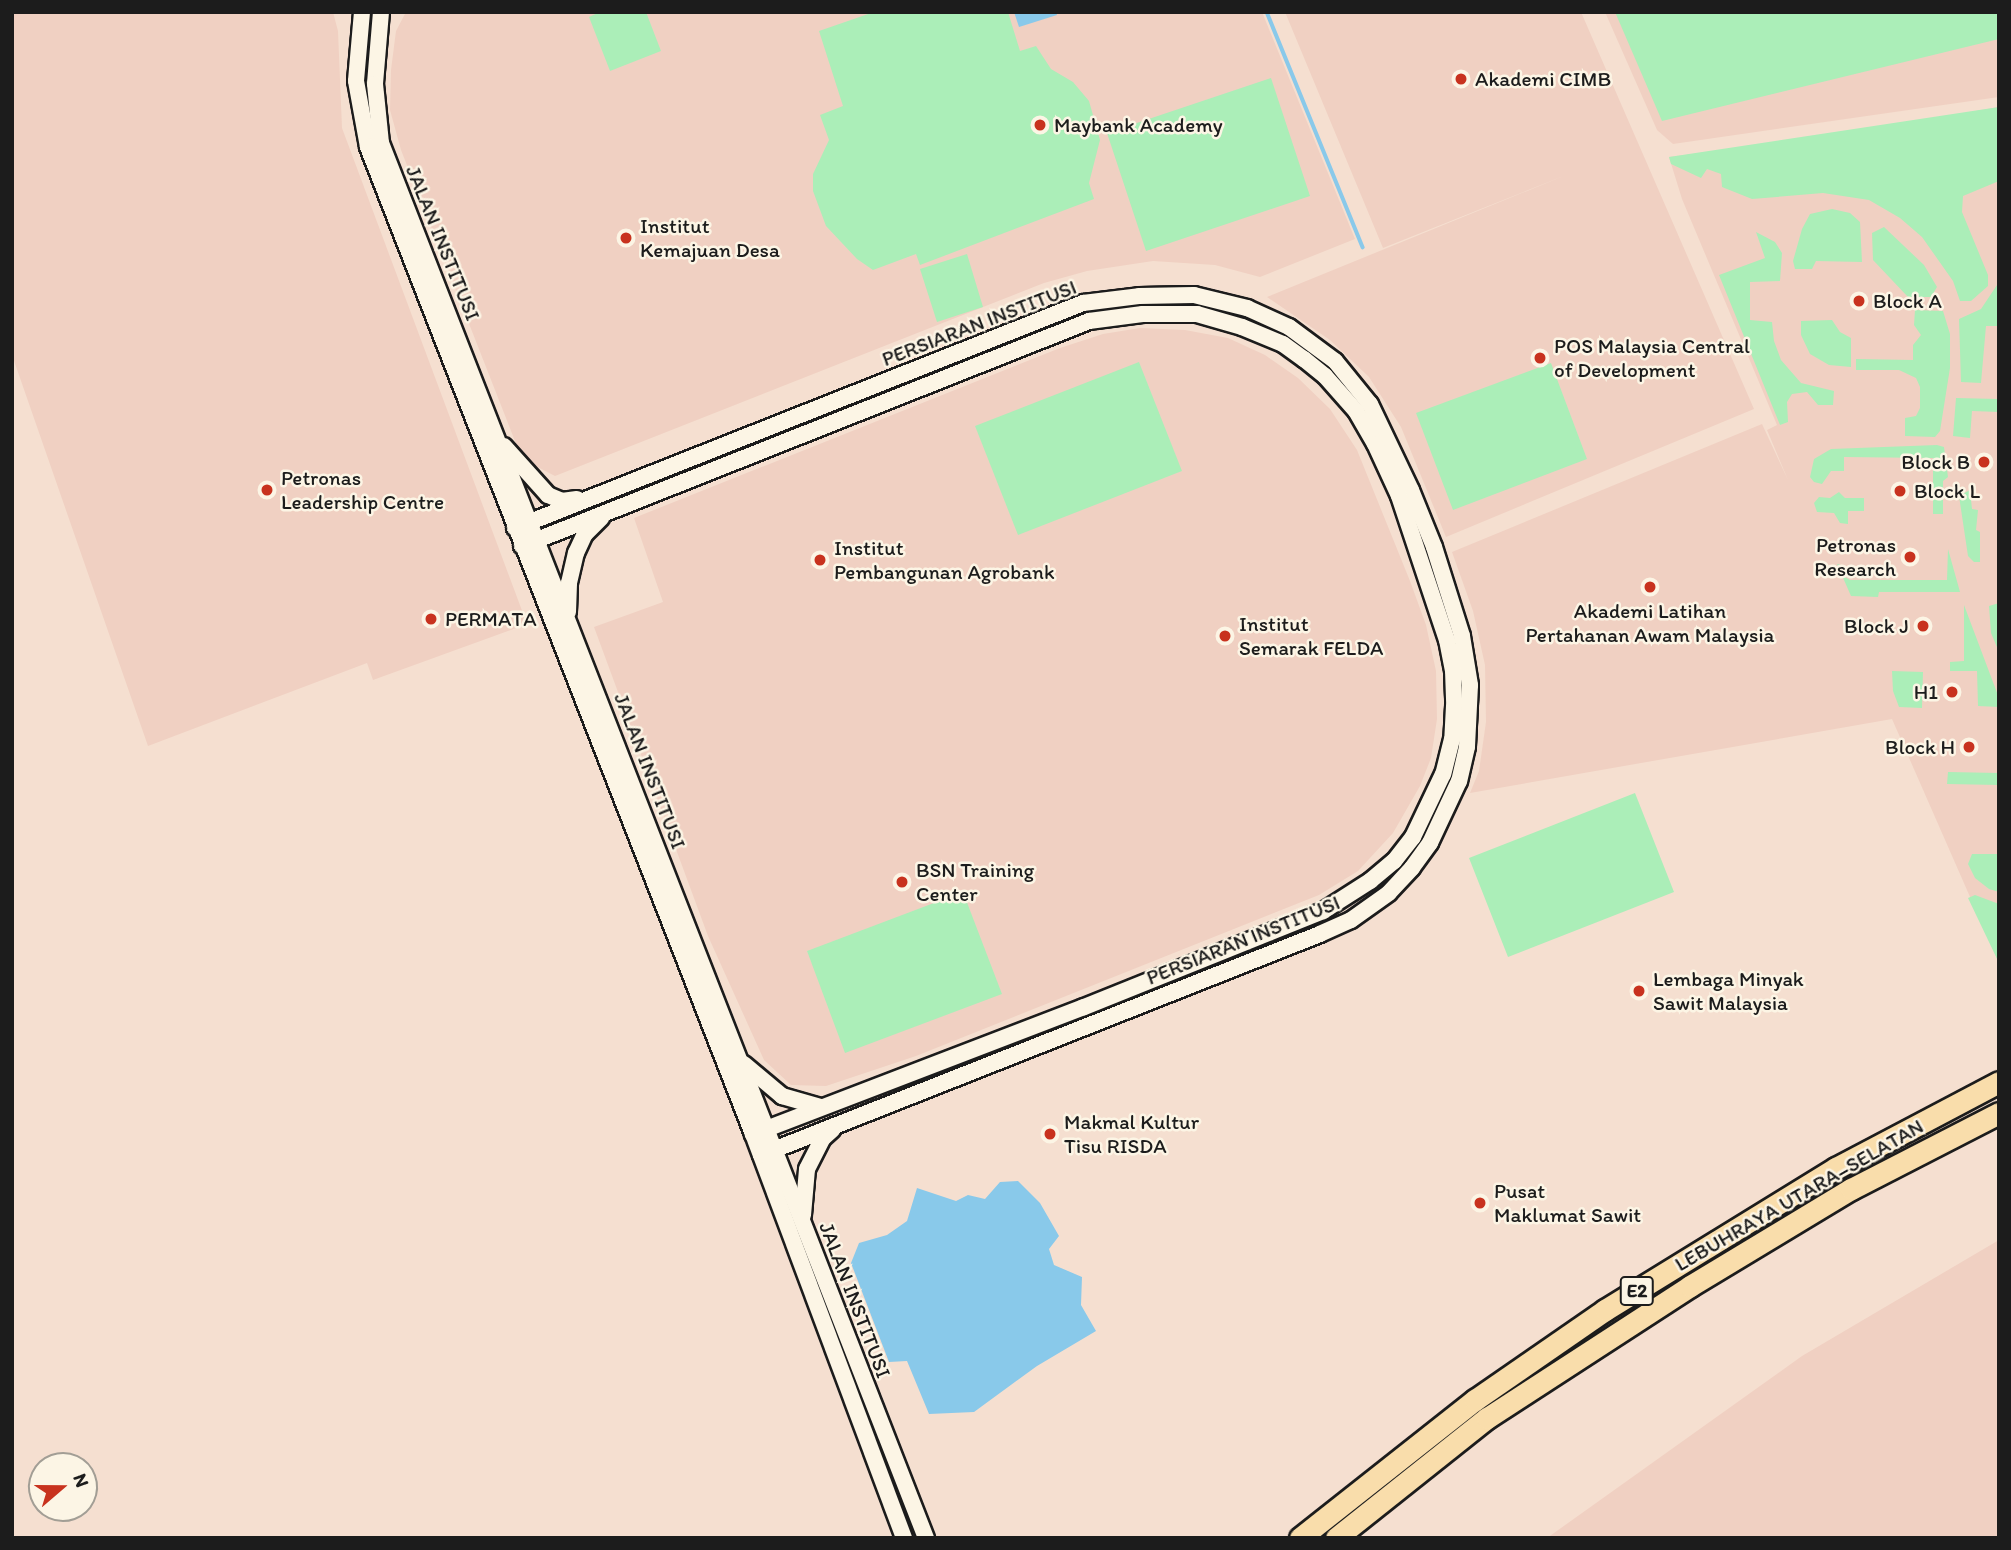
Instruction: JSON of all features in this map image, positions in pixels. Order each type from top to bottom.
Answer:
[{"type":"highway","name":"LEBUHRAYA UTARA–SELATAN","points":[[1300,1538],[1475,1400],[1605,1310],[1836,1168],[1999,1082]]},
{"type":"highway","name":"LEBUHRAYA UTARA–SELATAN","points":[[1336,1538],[1487,1418],[1690,1286],[1851,1189],[1999,1113]]},
{"type":"street","points":[[380,20],[388,12]]},
{"type":"street","name":"JALAN INSTITUSI","points":[[362,13],[356,81],[368,147],[522,525],[760,1131],[904,1538]]},
{"type":"street","name":"JALAN INSTITUSI","points":[[380,20],[375,83],[381,144],[498,439],[522,525]]},
{"type":"street","name":"PERSIARAN INSTITUSI","points":[[522,525],[1083,303],[1139,296],[1195,295],[1247,308],[1289,327],[1335,361],[1370,404],[1411,490],[1434,547],[1464,648],[1470,685],[1467,747],[1459,781],[1430,843],[1412,868],[1389,892],[1351,920],[1320,934],[768,1153]]},
{"type":"street","name":"PERSIARAN INSTITUSI","points":[[529,543],[1089,321],[1143,314],[1198,314],[1231,323],[1283,344],[1304,359],[1325,376],[1356,411],[1375,444],[1403,508],[1447,640],[1453,670],[1454,706],[1452,739],[1443,774],[1413,837],[1394,861],[1370,881],[1323,911],[760,1131]]},
{"type":"street","points":[[498,439],[548,495],[562,500],[594,497]]},
{"type":"street","points":[[567,618],[569,583],[576,553],[585,534],[605,513]]},
{"type":"street","name":"JALAN INSTITUSI","points":[[529,543],[567,618],[740,1060],[760,1131]]},
{"type":"street","points":[[740,1060],[782,1096],[798,1103],[823,1107]]},
{"type":"street","points":[[803,1224],[807,1169],[823,1138],[836,1126]]},
{"type":"street","name":"JALAN INSTITUSI","points":[[768,1153],[803,1224],[926,1538]]},
{"type":"shaded area","name":"Petronas Leadership Centre","points":[[12,12],[333,12],[338,31],[342,128],[527,624],[373,680],[367,663],[148,746],[12,355]]},
{"type":"shaded area","points":[[406,12],[1262,12],[1355,239],[1260,277],[1215,265],[1153,261],[1087,271],[1044,283],[555,476],[522,459],[401,150],[390,110],[391,70],[396,31]]},
{"type":"shaded area","name":"POS Malaysia Central of Development","points":[[1285,12],[1581,12],[1754,409],[1446,537],[1401,427],[1369,377],[1330,340],[1267,297],[1566,175],[1383,248]]},
{"type":"shaded area","points":[[1605,12],[1999,12],[1999,97],[1673,144],[1657,130]]},
{"type":"shaded area","points":[[1999,107],[1999,963],[1892,719],[1470,793],[1479,771],[1486,722],[1485,665],[1473,611],[1452,552],[1762,424],[1788,480],[1767,430],[1777,425],[1682,199],[1669,157],[1824,137]]},
{"type":"shaded area","points":[[1140,328],[1185,330],[1228,338],[1265,355],[1298,378],[1330,409],[1357,450],[1426,625],[1436,671],[1437,719],[1431,758],[1420,786],[1393,833],[1358,871],[1319,895],[916,1056],[826,1086],[791,1085],[764,1060],[708,936],[594,627],[663,602],[634,518],[1060,348],[1103,334]]},
{"type":"shaded area","points":[[1999,1240],[1999,1538],[1547,1538],[1802,1356]]},
{"type":"green space","points":[[600,12],[646,12],[661,51],[610,71],[589,17]]},
{"type":"green space","points":[[874,12],[1008,12],[1020,51],[1036,46],[1051,69],[1073,82],[1089,101],[1100,140],[1089,183],[1094,199],[920,265],[916,254],[873,270],[857,259],[826,226],[813,191],[813,174],[829,140],[820,115],[843,106],[819,31]]},
{"type":"green space","points":[[1615,12],[1999,12],[1999,39],[1662,121]]},
{"type":"green space","points":[[1271,78],[1310,196],[1146,251],[1107,133]]},
{"type":"green space","points":[[1999,107],[1999,181],[1963,196],[1962,212],[1988,275],[1988,286],[1971,301],[1960,301],[1953,281],[1922,237],[1900,218],[1869,200],[1823,193],[1752,199],[1722,187],[1721,174],[1707,169],[1701,178],[1671,164],[1669,157]]},
{"type":"green space","points":[[1832,209],[1850,213],[1860,222],[1862,262],[1816,261],[1812,269],[1795,269],[1793,261],[1802,229],[1810,214]]},
{"type":"green space","points":[[1884,227],[1924,265],[1937,287],[1931,297],[1908,297],[1873,260],[1872,233]]},
{"type":"green space","points":[[1756,232],[1775,242],[1782,253],[1780,281],[1750,282],[1750,320],[1772,322],[1774,341],[1781,360],[1801,383],[1834,391],[1833,405],[1818,405],[1807,392],[1792,394],[1787,402],[1788,422],[1780,425],[1719,275],[1765,258]]},
{"type":"green space","points":[[967,254],[983,307],[937,322],[920,269]]},
{"type":"green space","points":[[1999,282],[1999,326],[1986,326],[1981,383],[1961,382],[1959,319],[1981,309]]},
{"type":"green space","points":[[1915,310],[1943,311],[1950,334],[1950,368],[1940,431],[1935,437],[1905,436],[1905,418],[1916,416],[1920,408],[1920,387],[1916,378],[1899,370],[1856,370],[1856,359],[1913,360],[1913,345],[1921,335],[1914,325]]},
{"type":"green space","points":[[1832,320],[1840,332],[1851,338],[1851,367],[1829,365],[1810,354],[1801,335],[1801,321]]},
{"type":"green space","points":[[1139,362],[1182,471],[1018,535],[975,426]]},
{"type":"green space","points":[[1551,363],[1587,459],[1453,510],[1416,413]]},
{"type":"green space","points":[[1956,398],[1999,399],[1999,412],[1972,411],[1970,438],[1953,436]]},
{"type":"green space","points":[[1937,445],[1944,447],[1948,477],[1943,481],[1943,514],[1933,514],[1933,458],[1844,457],[1844,471],[1831,471],[1822,484],[1814,482],[1810,477],[1814,459],[1831,449]]},
{"type":"green space","points":[[1970,490],[1972,509],[1978,510],[1976,530],[1980,532],[1980,562],[1974,562],[1968,556],[1959,496]]},
{"type":"green space","points":[[1839,492],[1845,498],[1864,498],[1864,511],[1848,511],[1848,524],[1840,523],[1834,513],[1817,512],[1814,503],[1819,497],[1830,498]]},
{"type":"green space","points":[[1948,549],[1960,592],[1879,592],[1878,597],[1851,596],[1837,564],[1841,565],[1845,577],[1850,580],[1947,580]]},
{"type":"green space","points":[[1999,603],[1999,652],[1991,633],[1989,606]]},
{"type":"green space","points":[[1964,605],[1999,698],[1999,707],[1978,706],[1977,671],[1950,671],[1950,662],[1964,661]]},
{"type":"green space","points":[[1892,671],[1923,672],[1922,708],[1899,707],[1893,691]]},
{"type":"green space","points":[[1948,772],[1999,773],[1999,785],[1947,784]]},
{"type":"green space","points":[[1635,793],[1674,892],[1508,957],[1469,858]]},
{"type":"green space","points":[[1972,854],[1999,854],[1999,892],[1989,889],[1975,878],[1968,864]]},
{"type":"green space","points":[[963,892],[1002,994],[845,1053],[807,951]]},
{"type":"green space","points":[[1975,895],[1999,904],[1999,963],[1968,898]]},
{"type":"water","points":[[1014,12],[1056,12],[1057,15],[1019,27]]},
{"type":"water","points":[[1018,1181],[1040,1203],[1059,1236],[1049,1249],[1054,1265],[1082,1277],[1081,1305],[1096,1331],[1037,1366],[974,1412],[929,1414],[907,1361],[889,1362],[851,1263],[859,1243],[887,1235],[907,1221],[917,1188],[956,1201],[968,1195],[985,1199],[1000,1182]]},
{"type":"waterway","points":[[1267,12],[1363,247]]},
{"type":"place","name":"Akademi CIMB","points":[[1461,79]]},
{"type":"place","name":"Maybank Academy","points":[[1040,125]]},
{"type":"place","name":"Institut Kemajuan Desa","points":[[626,238]]},
{"type":"place","name":"Block A","points":[[1859,301]]},
{"type":"place","name":"POS Malaysia Central of Development","points":[[1540,358]]},
{"type":"place","name":"Block B","points":[[1984,462]]},
{"type":"place","name":"Petronas Leadership Centre","points":[[267,490]]},
{"type":"place","name":"Block L","points":[[1900,491]]},
{"type":"place","name":"Petronas Research","points":[[1910,557]]},
{"type":"place","name":"Institut Pembangunan Agrobank","points":[[820,560]]},
{"type":"place","name":"Akademi Latihan Pertahanan Awam Malaysia","points":[[1650,587]]},
{"type":"place","name":"PERMATA","points":[[431,619]]},
{"type":"place","name":"Block J","points":[[1923,626]]},
{"type":"place","name":"Institut Semarak FELDA","points":[[1225,636]]},
{"type":"place","name":"H1","points":[[1952,692]]},
{"type":"place","name":"Block H","points":[[1969,747]]},
{"type":"place","name":"BSN Training Center","points":[[902,882]]},
{"type":"place","name":"Lembaga Minyak Sawit Malaysia","points":[[1639,991]]},
{"type":"place","name":"Makmal Kultur Tisu RISDA","points":[[1050,1134]]},
{"type":"place","name":"Pusat Maklumat Sawit","points":[[1480,1203]]}]
